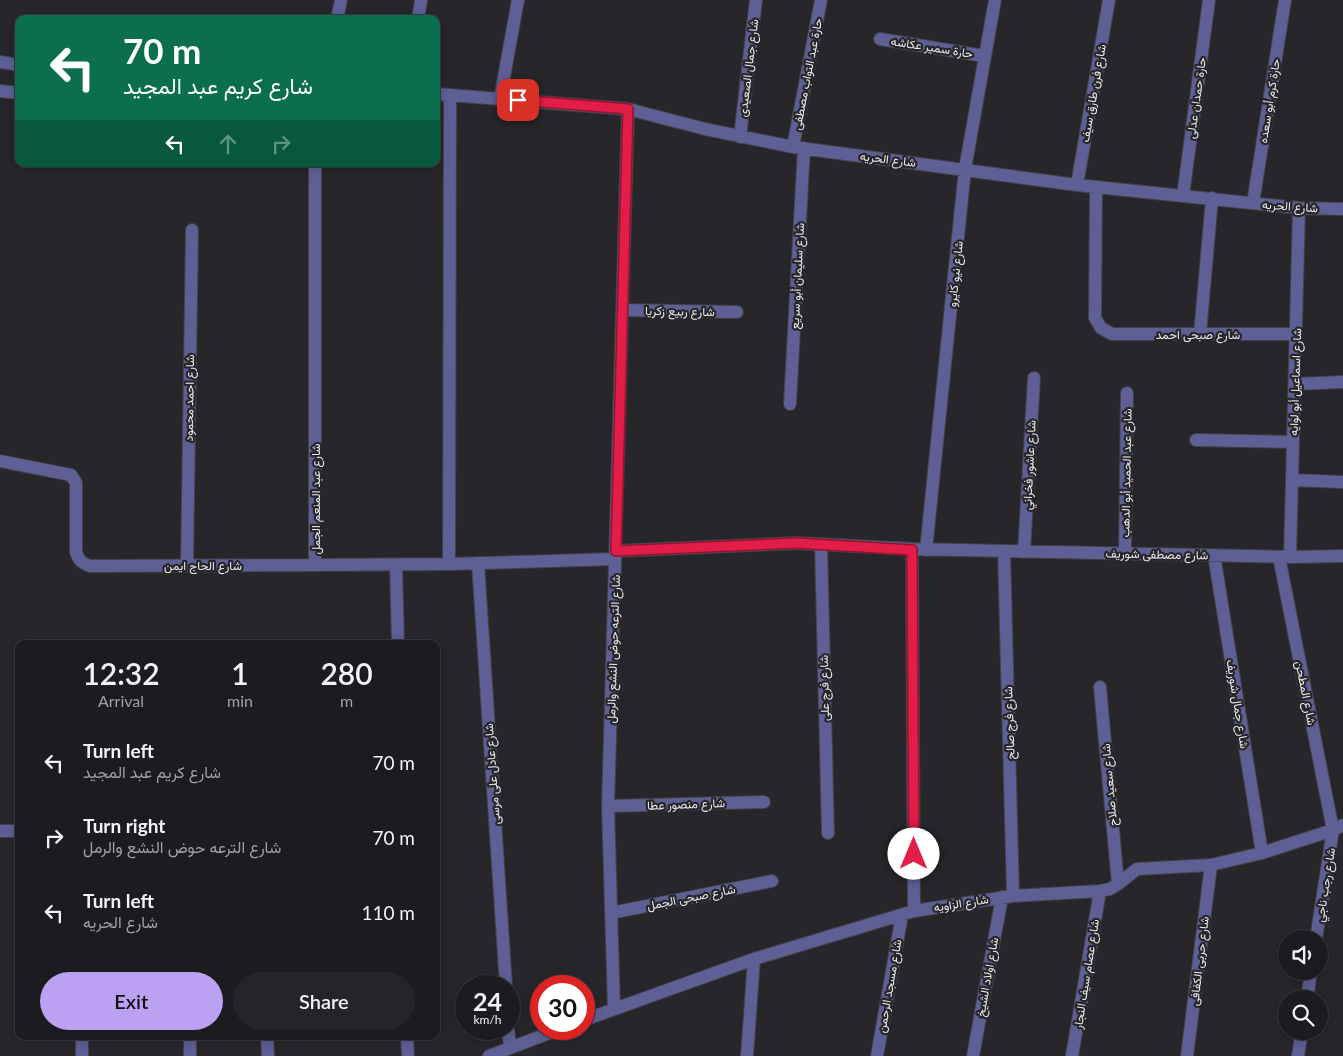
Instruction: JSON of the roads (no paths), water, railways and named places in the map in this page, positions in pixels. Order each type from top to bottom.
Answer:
[{"type":"street","points":[[338,15],[340,0]]},
{"type":"street","points":[[419,15],[421,0]]},
{"type":"street","points":[[500,99],[518,0]]},
{"type":"street","name":"شارع جمال الصعيدى","points":[[740,136],[756,0]]},
{"type":"street","name":"حارة عبد التواب مصطفى","points":[[799,148],[821,0]]},
{"type":"street","name":"شارع نيو كايرو","points":[[926,550],[965,169],[995,0]]},
{"type":"street","name":"شارع فرن طارق سيف","points":[[1077,185],[1109,0]]},
{"type":"street","name":"حارة حمدان عدلى","points":[[1183,196],[1208,0]]},
{"type":"street","name":"حارة كرم أبو سعده","points":[[1254,203],[1285,0]]},
{"type":"street","name":"حارة سمير عكاشه","points":[[880,39],[984,56]]},
{"type":"street","points":[[0,62],[15,64]]},
{"type":"street","points":[[0,91],[15,93]]},
{"type":"street","name":"شارع الحريه","points":[[440,94],[628,109],[669,121],[799,148],[1077,185],[1299,208],[1343,209]]},
{"type":"street","points":[[449,564],[450,95]]},
{"type":"street","name":"شارع الترعه حوض النشع والرمل","points":[[614,1009],[608,806],[628,109]]},
{"type":"street","name":"شارع سليمان أبو سريع","points":[[790,404],[799,148]]},
{"type":"street","name":"شارع عبد المنعم الجمل","points":[[315,167],[314,562],[316,564],[478,563],[768,544],[820,544]]},
{"type":"street","name":"شارع صبحى احمد","points":[[1096,187],[1095,318],[1101,328],[1112,334],[1296,334]]},
{"type":"street","points":[[1200,334],[1212,198]]},
{"type":"street","name":"شارع اسماعيل أبو لوايه","points":[[1284,557],[1292,480],[1299,208]]},
{"type":"street","name":"شارع احمد محمود","points":[[187,565],[192,230]]},
{"type":"street","name":"شارع ربيع زكريا","points":[[623,310],[737,312]]},
{"type":"street","name":"شارع عاشور فخراني","points":[[1024,552],[1034,378]]},
{"type":"street","points":[[1295,384],[1343,382]]},
{"type":"street","name":"شارع عبد الحميد أبو الدهب","points":[[1125,554],[1127,393]]},
{"type":"street","points":[[1196,440],[1293,442]]},
{"type":"street","name":"شارع الحاج ايمن","points":[[0,462],[71,475],[76,483],[76,552],[82,563],[90,566],[316,564]]},
{"type":"street","points":[[1292,480],[1343,482]]},
{"type":"street","name":"شارع مصطفى شوريف","points":[[820,544],[912,550],[1284,557],[1343,556]]},
{"type":"street","name":"شارع فرج على","points":[[820,544],[828,833]]},
{"type":"street","name":"شارع مسجد الرحمن","points":[[877,1056],[908,913],[912,550]]},
{"type":"street","name":"شارع فرج صالح","points":[[1004,551],[1007,897]]},
{"type":"street","name":"شارع جمال شوريف","points":[[1214,555],[1262,853]]},
{"type":"street","name":"شارع المطحن","points":[[1284,557],[1338,828]]},
{"type":"street","name":"شارع عادل على مرسى","points":[[478,563],[505,975]]},
{"type":"street","points":[[396,564],[398,640]]},
{"type":"street","name":"شارع سعيد صلاح","points":[[1100,686],[1118,884]]},
{"type":"street","name":"شارع منصور عطا","points":[[608,806],[764,802]]},
{"type":"street","name":"شارع الزاويه","points":[[595,1016],[754,959],[908,913],[1007,897],[1100,891],[1118,884],[1137,869],[1211,865],[1262,853],[1338,828]]},
{"type":"street","name":"شارع رجب ناجي","points":[[1318,930],[1338,828]]},
{"type":"street","points":[[0,832],[15,830]]},
{"type":"street","name":"شارع حربى الكفافى","points":[[1187,1056],[1211,865]]},
{"type":"street","name":"شارع صبحى الجمل","points":[[610,913],[772,881]]},
{"type":"street","name":"شارع عصام سيف النجار","points":[[1072,1056],[1100,891]]},
{"type":"street","name":"شارع اولاد الشيخ","points":[[973,1056],[1007,897]]},
{"type":"street","points":[[747,1056],[754,959]]},
{"type":"street","points":[[82,1040],[82,1056]]},
{"type":"street","points":[[190,1040],[190,1056]]},
{"type":"street","points":[[267,1040],[268,1056]]},
{"type":"street","points":[[407,1040],[408,1056]]},
{"type":"street","points":[[509,1040],[510,1047]]},
{"type":"street","points":[[489,1056],[530,1040]]},
{"type":"street","points":[[1298,1056],[1301,1040]]}]
